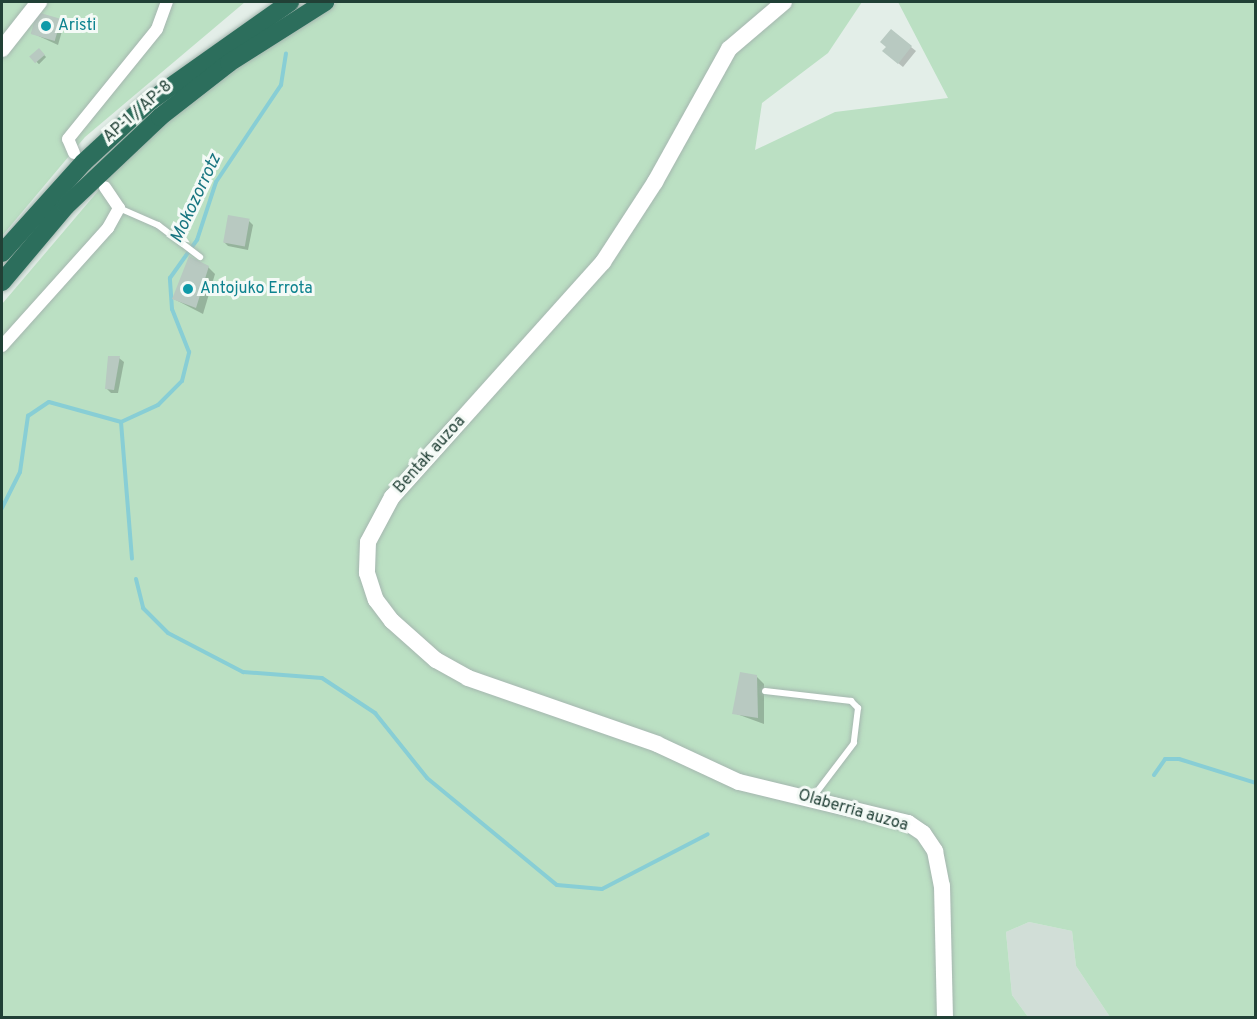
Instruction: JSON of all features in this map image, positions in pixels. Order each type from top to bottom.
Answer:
[{"type":"highway","name":"AP-1 / AP-8","points":[[2,253],[84,162],[149,102],[290,2]]},
{"type":"highway","name":"AP-1 / AP-8","points":[[2,282],[66,206],[160,117],[229,63],[325,2]]},
{"type":"street","points":[[3,46],[39,2]]},
{"type":"street","points":[[74,153],[68,139],[157,29],[167,2]]},
{"type":"street","name":"Bentak auzoa","points":[[739,782],[657,744],[468,678],[436,660],[376,600],[367,573],[368,542],[392,497],[603,262],[655,182],[729,50],[784,2]]},
{"type":"street","points":[[2,346],[108,228],[119,208],[105,187]]},
{"type":"street","name":"Olaberria auzoa","points":[[739,782],[813,798],[908,823],[935,851],[945,1017]]},
{"type":"lane","points":[[119,208],[158,225],[200,257]]},
{"type":"lane","points":[[765,691],[851,702],[858,708],[854,743],[813,798]]},
{"type":"shaded area","points":[[1029,922],[1072,931],[1076,966],[1110,1017],[1028,1017],[1012,995],[1006,932]]},
{"type":"green space","points":[[2,2],[245,2],[85,137],[2,236]]},
{"type":"green space","points":[[338,2],[862,2],[828,53],[762,103],[755,150],[835,112],[948,98],[898,2],[1255,2],[1255,1017],[1110,1017],[1076,966],[1072,931],[1029,922],[1006,932],[1012,995],[1028,1017],[2,1018],[2,304],[138,144],[233,66]]},
{"type":"building","name":"Aristi","points":[[37,12],[61,19],[55,41],[31,34]]},
{"type":"building","points":[[891,29],[912,46],[898,64],[882,51],[886,47],[880,42]]},
{"type":"building","points":[[39,48],[45,55],[35,63],[29,57]]},
{"type":"building","points":[[228,215],[250,219],[245,246],[223,243]]},
{"type":"building","name":"Antojuko Errota","points":[[189,256],[209,266],[196,308],[172,299]]},
{"type":"building","points":[[108,356],[120,356],[114,390],[105,389]]},
{"type":"building","points":[[740,672],[757,675],[758,718],[732,714]]},
{"type":"waterway","name":"Mokozorrotz","points":[[2,508],[20,472],[28,416],[49,402],[121,422],[158,405],[182,381],[189,352],[172,309],[170,278],[197,240],[216,182],[281,85],[286,53]]},
{"type":"waterway","points":[[121,422],[132,559]]},
{"type":"waterway","points":[[136,579],[143,608],[168,633],[243,672],[322,678],[375,713],[427,778],[557,885],[602,889],[708,834]]},
{"type":"waterway","points":[[1154,775],[1165,759],[1179,759],[1256,783]]},
{"type":"place","name":"Aristi","points":[[46,26]]},
{"type":"place","name":"Antojuko Errota","points":[[188,289]]}]
